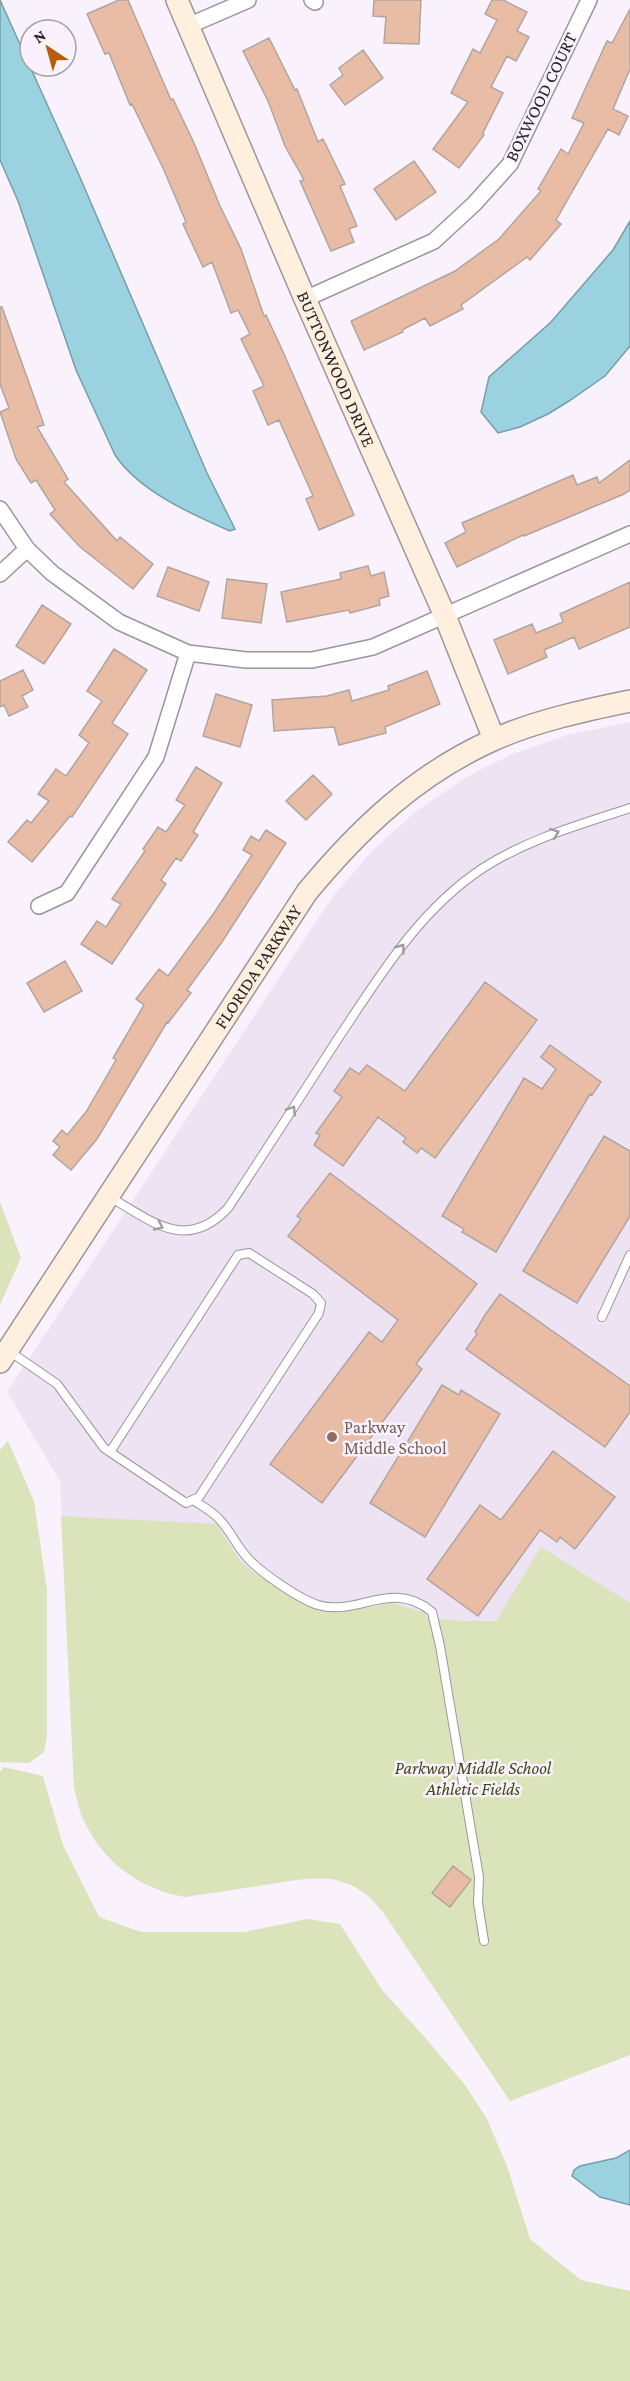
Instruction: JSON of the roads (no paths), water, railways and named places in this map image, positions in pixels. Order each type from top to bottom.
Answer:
[{"type":"street","name":"BUTTONWOOD DRIVE","points":[[177,0],[304,299],[445,616],[494,739]]},
{"type":"street","points":[[188,26],[248,0]]},
{"type":"street","name":"BOXWOOD COURT","points":[[304,299],[434,241],[474,204],[510,164],[589,0]]},
{"type":"street","points":[[0,509],[27,549],[52,573],[119,622],[188,653],[246,660],[312,660],[373,647],[630,534]]},
{"type":"street","points":[[0,574],[27,549]]},
{"type":"street","points":[[39,906],[67,893],[156,757],[188,653]]},
{"type":"street","name":"FLORIDA PARKWAY","points":[[4,1356],[308,892],[339,853],[364,827],[396,800],[450,762],[494,739],[578,712],[630,701]]},
{"type":"lane","points":[[109,1197],[167,1230],[195,1230],[213,1222],[228,1208],[380,975],[417,927],[444,898],[482,869],[550,834],[630,808]]},
{"type":"lane","points":[[4,1356],[57,1384],[104,1448],[186,1503],[199,1497],[319,1313],[321,1303],[313,1294],[249,1253],[238,1255],[110,1452]]},
{"type":"lane","points":[[602,1317],[630,1256]]},
{"type":"lane","points":[[194,1500],[219,1518],[246,1558],[263,1572],[318,1605],[336,1606],[410,1597],[432,1611],[479,1877],[478,1903],[484,1941]]},
{"type":"water","points":[[0,0],[18,40],[18,78],[35,78],[207,473],[235,529],[230,531],[167,500],[138,480],[115,455],[76,370],[18,201],[0,160]]},
{"type":"water","points":[[630,221],[630,346],[605,376],[569,401],[520,427],[498,433],[481,412],[489,377],[551,322],[613,250]]},
{"type":"water","points":[[630,2150],[630,2205],[600,2197],[572,2176],[574,2170],[580,2166],[616,2158]]},
{"type":"place","name":"Parkway Middle School","points":[[332,1437]]},
{"type":"park label","name":"Parkway Middle School Athletic Fields","points":[[473,1778]]}]
